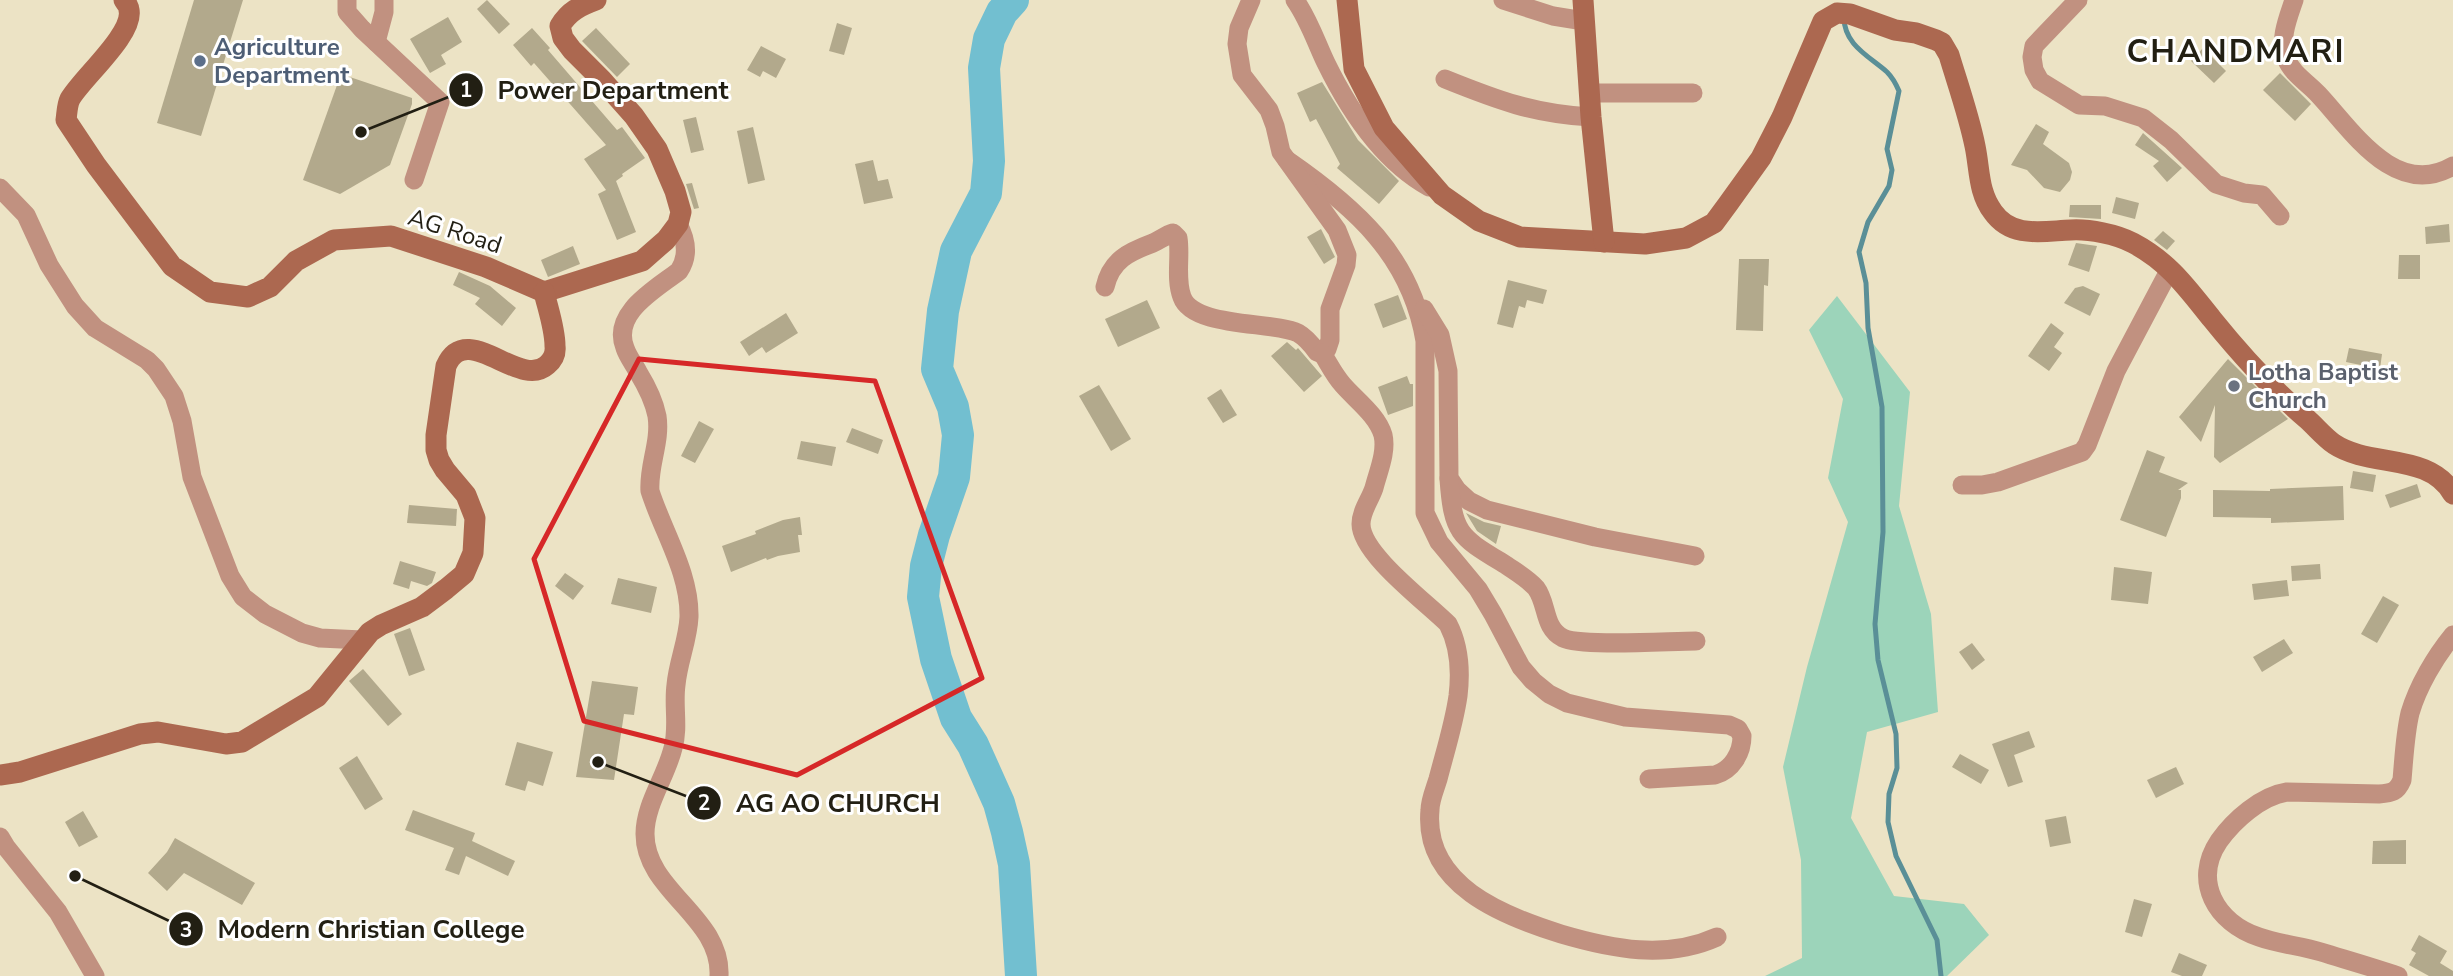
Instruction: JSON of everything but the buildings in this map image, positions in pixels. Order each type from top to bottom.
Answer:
[{"type":"main road","name":"AG Road","points":[[124,0],[130,10],[127,25],[107,55],[68,102],[66,120],[96,165],[172,266],[192,280],[210,292],[248,297],[270,287],[296,261],[334,240],[391,236],[486,267],[544,292]]},
{"type":"main road","points":[[0,775],[20,772],[140,734],[158,732],[226,744],[242,742],[317,697],[335,678],[362,640],[381,625],[422,607],[464,574],[473,553],[475,518],[466,495],[445,470],[436,450],[446,366],[450,356],[460,351],[474,350],[527,371],[546,366],[554,356],[555,345],[544,292],[642,261],[666,240],[678,224],[681,212],[657,149],[634,116],[564,38],[561,26],[564,19],[574,9],[596,0]]},
{"type":"main road","points":[[1347,0],[1354,69],[1384,128],[1442,195],[1479,221],[1520,237],[1645,244],[1686,237],[1714,223],[1761,158],[1824,21],[1838,13],[1850,14],[1895,30],[1916,33],[1942,43],[1949,55],[1975,146],[1980,189],[1993,213],[2010,228],[2037,233],[2073,230],[2091,232],[2129,241],[2155,255],[2279,395],[2336,445],[2360,454],[2432,472],[2453,494]]},
{"type":"main road","points":[[1583,10],[1604,242]]},
{"type":"street","points":[[347,0],[347,12],[440,102],[414,180]]},
{"type":"street","points":[[376,42],[384,12],[384,0]]},
{"type":"street","points":[[1251,0],[1239,28],[1239,62],[1242,75],[1269,110],[1280,152],[1337,230],[1347,255],[1330,309],[1330,340],[1327,349],[1322,353]]},
{"type":"street","points":[[1295,0],[1306,17],[1327,65],[1368,134],[1422,184],[1442,195]]},
{"type":"street","points":[[1503,0],[1553,16],[1583,10]]},
{"type":"street","points":[[2078,0],[2034,46],[2034,70],[2040,81],[2079,105],[2105,106],[2143,118],[2171,140],[2216,184],[2263,195],[2280,216]]},
{"type":"street","points":[[2294,0],[2283,40],[2286,58],[2298,76],[2320,96],[2349,130],[2379,160],[2409,173],[2440,172],[2453,166]]},
{"type":"street","points":[[1445,79],[1502,102],[1538,112],[1591,117]]},
{"type":"street","points":[[1589,93],[1693,93]]},
{"type":"street","points":[[1287,160],[1356,212],[1387,248],[1440,335],[1448,371],[1452,513],[1467,540],[1535,587],[1542,599],[1548,623],[1555,633],[1575,641],[1696,641]]},
{"type":"street","points":[[0,188],[26,215],[49,265],[75,306],[94,328],[147,359],[174,396],[183,421],[192,477],[230,576],[243,597],[265,614],[302,634],[320,638],[362,640]]},
{"type":"street","points":[[678,224],[684,236],[684,264],[634,308],[622,327],[624,348],[645,383],[657,416],[657,434],[649,476],[650,491],[688,594],[689,619],[676,684],[676,730],[673,749],[655,794],[645,833],[649,858],[657,872],[715,947],[719,976]]},
{"type":"street","points":[[1105,287],[1114,264],[1126,254],[1173,233],[1178,237],[1180,288],[1186,304],[1210,317],[1296,332],[1317,352],[1322,353],[1334,374],[1371,415],[1383,435],[1384,451],[1372,496],[1363,513],[1361,524],[1364,539],[1379,559],[1448,624],[1460,657],[1455,712],[1429,810],[1436,853],[1446,871],[1483,903],[1523,922],[1591,943],[1622,949],[1657,951],[1696,947],[1717,937]]},
{"type":"street","points":[[1962,485],[1998,482],[2082,452],[2126,350],[2170,269]]},
{"type":"street","points":[[1406,282],[1421,317],[1425,341],[1425,513],[1439,542],[1466,573],[1488,605],[1521,667],[1549,694],[1567,703],[1625,717],[1729,725],[1738,729],[1742,736],[1738,754],[1724,772],[1715,775],[1649,779]]},
{"type":"street","points":[[1449,478],[1469,501],[1487,510],[1595,537],[1695,556]]},
{"type":"street","points":[[2398,976],[2318,951],[2257,937],[2237,926],[2225,917],[2211,898],[2207,881],[2209,863],[2218,843],[2231,826],[2268,797],[2287,792],[2379,794],[2393,793],[2399,788],[2409,716],[2414,702],[2453,635]]},
{"type":"street","points":[[0,837],[58,912],[95,976]]},
{"type":"highlighted area","points":[[639,359],[875,381],[982,678],[797,775],[584,721],[534,559]]},
{"type":"green space","points":[[1837,296],[1910,392],[1899,506],[1931,614],[1938,712],[1867,732],[1851,818],[1894,896],[1964,904],[1989,935],[1947,976],[1765,976],[1802,958],[1801,860],[1783,767],[1807,667],[1848,522],[1828,478],[1843,399],[1809,330]]},
{"type":"waterway","points":[[1013,0],[1002,12],[989,39],[984,68],[989,161],[986,193],[956,251],[943,311],[937,369],[953,407],[958,435],[954,477],[934,535],[926,566],[923,597],[936,659],[956,718],[973,745],[999,803],[1007,832],[1014,864],[1021,976]]},
{"type":"waterway","points":[[1844,17],[1845,27],[1853,42],[1887,72],[1899,91],[1887,149],[1892,170],[1889,186],[1868,222],[1859,252],[1866,283],[1868,328],[1882,407],[1883,532],[1875,624],[1878,660],[1896,734],[1897,768],[1889,794],[1888,822],[1896,856],[1937,940],[1941,976]]},
{"type":"place","name":"Agriculture Department","points":[[200,61]]},
{"type":"place","name":"Power Department","points":[[361,132]]},
{"type":"place","name":"Lotha Baptist Church","points":[[2234,386]]},
{"type":"place","name":"AG AO CHURCH","points":[[598,762]]},
{"type":"place","name":"Modern Christian College","points":[[75,876]]},
{"type":"district","name":"CHANDMARI","points":[[2236,51]]}]
